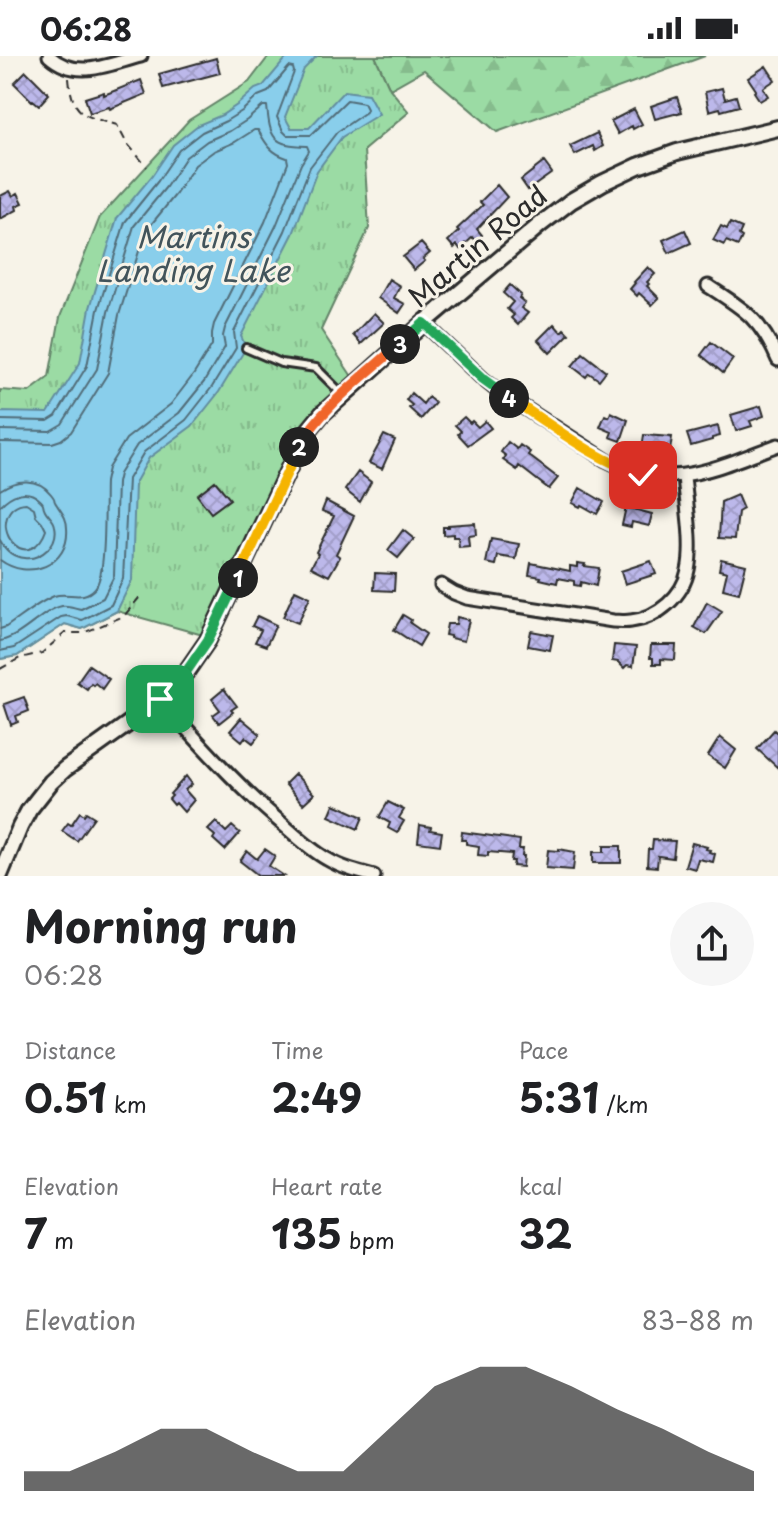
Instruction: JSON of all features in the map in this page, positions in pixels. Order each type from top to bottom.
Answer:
[{"type":"street","points":[[49,56],[69,69],[80,70],[141,56]]},
{"type":"street","name":"Martin Road","points":[[0,875],[20,827],[45,789],[65,769],[160,699],[186,672],[208,640],[296,453],[322,414],[424,323],[571,201],[638,166],[677,152],[778,128]]},
{"type":"street","points":[[708,286],[743,308],[755,320],[778,360]]},
{"type":"street","points":[[424,323],[483,379],[624,469],[643,475],[684,476],[778,445]]},
{"type":"street","points":[[441,585],[467,598],[613,621],[631,621],[649,616],[674,598],[688,570],[690,549],[684,476]]},
{"type":"street","points":[[160,699],[246,792],[310,848],[327,860],[374,876]]},
{"type":"lane","points":[[246,348],[281,363],[316,368],[344,396]]},
{"type":"path","points":[[69,69],[69,83],[77,110],[83,115],[117,125],[126,142],[147,167]]},
{"type":"path","points":[[0,669],[20,658],[42,653],[65,633],[83,633],[124,616],[139,598]]},
{"type":"green space","points":[[269,56],[375,56],[390,89],[409,112],[364,150],[369,228],[321,330],[355,381],[324,405],[292,444],[203,635],[117,611],[82,629],[65,624],[17,656],[0,659],[0,390],[29,392],[49,377],[60,317],[100,217],[189,120],[249,82]]},
{"type":"green space","points":[[375,56],[705,56],[497,132],[424,70],[390,89]]},
{"type":"water","name":"Martins Landing Lake","points":[[288,56],[317,56],[304,69],[285,117],[291,128],[309,128],[344,91],[368,94],[379,114],[342,137],[317,171],[293,234],[241,336],[246,348],[219,392],[192,426],[149,458],[135,483],[132,580],[117,611],[82,629],[65,624],[17,656],[0,659],[0,412],[48,413],[80,363],[90,308],[117,218],[173,145],[198,125],[222,115],[263,86]]},
{"type":"building","points":[[216,58],[220,73],[163,88],[159,74]]},
{"type":"building","points":[[766,66],[775,80],[763,88],[768,96],[760,101],[748,78]]},
{"type":"building","points":[[26,71],[49,94],[39,105],[14,83]]},
{"type":"building","points":[[141,80],[146,94],[110,109],[90,113],[85,98],[104,92],[104,95]]},
{"type":"building","points":[[722,88],[725,99],[736,96],[739,106],[709,111],[705,92]]},
{"type":"building","points":[[677,97],[682,112],[655,119],[651,106]]},
{"type":"building","points":[[634,109],[642,124],[618,134],[611,121]]},
{"type":"building","points":[[597,133],[603,146],[595,151],[593,146],[575,155],[570,146]]},
{"type":"building","points":[[544,162],[552,173],[528,190],[521,180]]},
{"type":"building","points":[[497,185],[507,197],[477,229],[482,235],[476,241],[473,237],[460,249],[457,245],[454,248],[448,241],[483,205],[480,202]]},
{"type":"building","points":[[10,191],[13,196],[18,193],[23,203],[0,219],[0,196]]},
{"type":"building","points":[[730,223],[742,228],[738,246],[713,240],[721,226],[727,229]]},
{"type":"building","points":[[685,230],[691,243],[669,253],[663,240]]},
{"type":"building","points":[[421,243],[430,253],[414,270],[403,257]]},
{"type":"building","points":[[648,267],[655,274],[647,286],[659,298],[652,305],[630,289]]},
{"type":"building","points":[[389,279],[400,286],[394,298],[405,304],[399,313],[378,298]]},
{"type":"building","points":[[510,285],[521,295],[519,298],[525,303],[521,308],[528,313],[518,325],[507,309],[513,302],[503,293]]},
{"type":"building","points":[[374,313],[384,323],[361,344],[353,335]]},
{"type":"building","points":[[554,324],[561,332],[564,329],[569,334],[550,353],[538,340]]},
{"type":"building","points":[[711,342],[733,359],[723,373],[701,355]]},
{"type":"building","points":[[583,353],[606,371],[599,380],[589,373],[586,377],[572,366]]},
{"type":"building","points":[[411,393],[423,404],[428,397],[435,403],[421,419],[409,408],[412,405],[406,400]]},
{"type":"building","points":[[761,406],[764,416],[750,421],[752,426],[736,431],[731,415]]},
{"type":"building","points":[[611,412],[628,420],[621,441],[610,437],[612,432],[600,427],[605,415],[609,417]]},
{"type":"building","points":[[464,417],[478,427],[485,421],[491,428],[468,445],[455,425]]},
{"type":"building","points":[[718,426],[720,436],[691,446],[687,434]]},
{"type":"building","points":[[384,435],[395,440],[382,469],[369,463]]},
{"type":"building","points":[[644,435],[672,437],[670,451],[642,448]]},
{"type":"building","points":[[508,442],[517,449],[520,445],[530,452],[528,455],[558,478],[549,489],[519,466],[517,470],[503,460],[506,456],[501,452]]},
{"type":"building","points":[[358,472],[371,482],[360,502],[345,490]]},
{"type":"building","points":[[215,481],[230,499],[211,513],[197,495]]},
{"type":"building","points":[[580,488],[604,502],[597,514],[572,503]]},
{"type":"building","points":[[737,495],[743,509],[738,512],[735,539],[719,538],[721,502]]},
{"type":"building","points":[[326,501],[354,516],[336,554],[340,557],[329,576],[311,567],[334,516],[322,511]]},
{"type":"building","points":[[626,507],[652,514],[649,526],[632,522],[631,527],[622,525]]},
{"type":"building","points":[[475,523],[476,535],[468,536],[469,546],[459,547],[458,537],[453,537],[453,534],[443,535],[443,527],[448,525]]},
{"type":"building","points":[[403,530],[414,539],[398,558],[388,550]]},
{"type":"building","points":[[491,539],[519,544],[516,559],[498,556],[496,565],[486,563]]},
{"type":"building","points":[[721,559],[746,565],[739,593],[723,589],[727,572],[719,570]]},
{"type":"building","points":[[651,561],[656,574],[625,584],[621,571]]},
{"type":"building","points":[[531,563],[570,571],[570,566],[577,567],[577,563],[599,568],[596,586],[581,582],[580,586],[574,585],[574,581],[558,578],[557,583],[540,579],[529,575]]},
{"type":"building","points":[[375,573],[395,574],[394,591],[374,590]]},
{"type":"building","points":[[295,590],[310,597],[298,623],[283,617]]},
{"type":"building","points":[[707,602],[722,611],[706,634],[694,627]]},
{"type":"building","points":[[403,615],[426,634],[419,646],[394,630]]},
{"type":"building","points":[[257,616],[276,625],[266,646],[255,642],[261,630],[252,626]]},
{"type":"building","points":[[457,617],[469,620],[464,641],[445,635],[447,624],[456,624]]},
{"type":"building","points":[[531,631],[553,635],[550,650],[528,646]]},
{"type":"building","points":[[614,645],[636,647],[633,666],[624,668],[612,661]]},
{"type":"building","points":[[651,645],[676,645],[675,660],[661,659],[661,664],[653,664]]},
{"type":"building","points":[[89,665],[109,679],[102,689],[91,683],[87,689],[77,682]]},
{"type":"building","points":[[224,689],[237,706],[219,723],[213,715],[220,710],[212,699]]},
{"type":"building","points":[[24,697],[29,711],[16,716],[18,722],[11,725],[4,704]]},
{"type":"building","points":[[241,718],[260,734],[253,743],[245,737],[242,741],[230,731]]},
{"type":"building","points":[[774,730],[778,734],[778,768],[757,749]]},
{"type":"building","points":[[720,737],[736,750],[725,768],[708,756]]},
{"type":"building","points":[[295,774],[314,794],[303,804],[285,784]]},
{"type":"building","points":[[186,776],[192,784],[185,790],[194,800],[184,812],[169,799]]},
{"type":"building","points":[[388,802],[404,810],[399,818],[404,821],[397,833],[388,828],[390,823],[379,817]]},
{"type":"building","points":[[334,804],[363,817],[358,829],[329,816]]},
{"type":"building","points":[[80,812],[94,817],[77,841],[62,831],[68,823],[71,825]]},
{"type":"building","points":[[216,822],[226,832],[232,826],[240,833],[225,850],[208,830]]},
{"type":"building","points":[[420,825],[442,832],[440,845],[418,842]]},
{"type":"building","points":[[462,832],[520,840],[523,867],[513,866],[512,854],[488,852],[488,856],[478,855],[479,846],[461,840]]},
{"type":"building","points":[[653,840],[675,841],[673,858],[658,856],[657,867],[647,866],[648,849],[652,849]]},
{"type":"building","points":[[692,843],[707,847],[709,852],[715,854],[713,862],[698,859],[695,869],[685,866]]},
{"type":"building","points":[[604,846],[621,846],[621,863],[593,863],[593,852],[604,852]]},
{"type":"building","points":[[265,849],[275,856],[269,866],[284,876],[259,876],[240,861],[247,851],[257,859]]},
{"type":"building","points":[[548,850],[575,852],[573,870],[546,868]]},
{"type":"route","points":[[160,699],[186,672],[208,640],[308,431],[322,414],[424,323],[498,391],[606,460],[643,475]]}]
